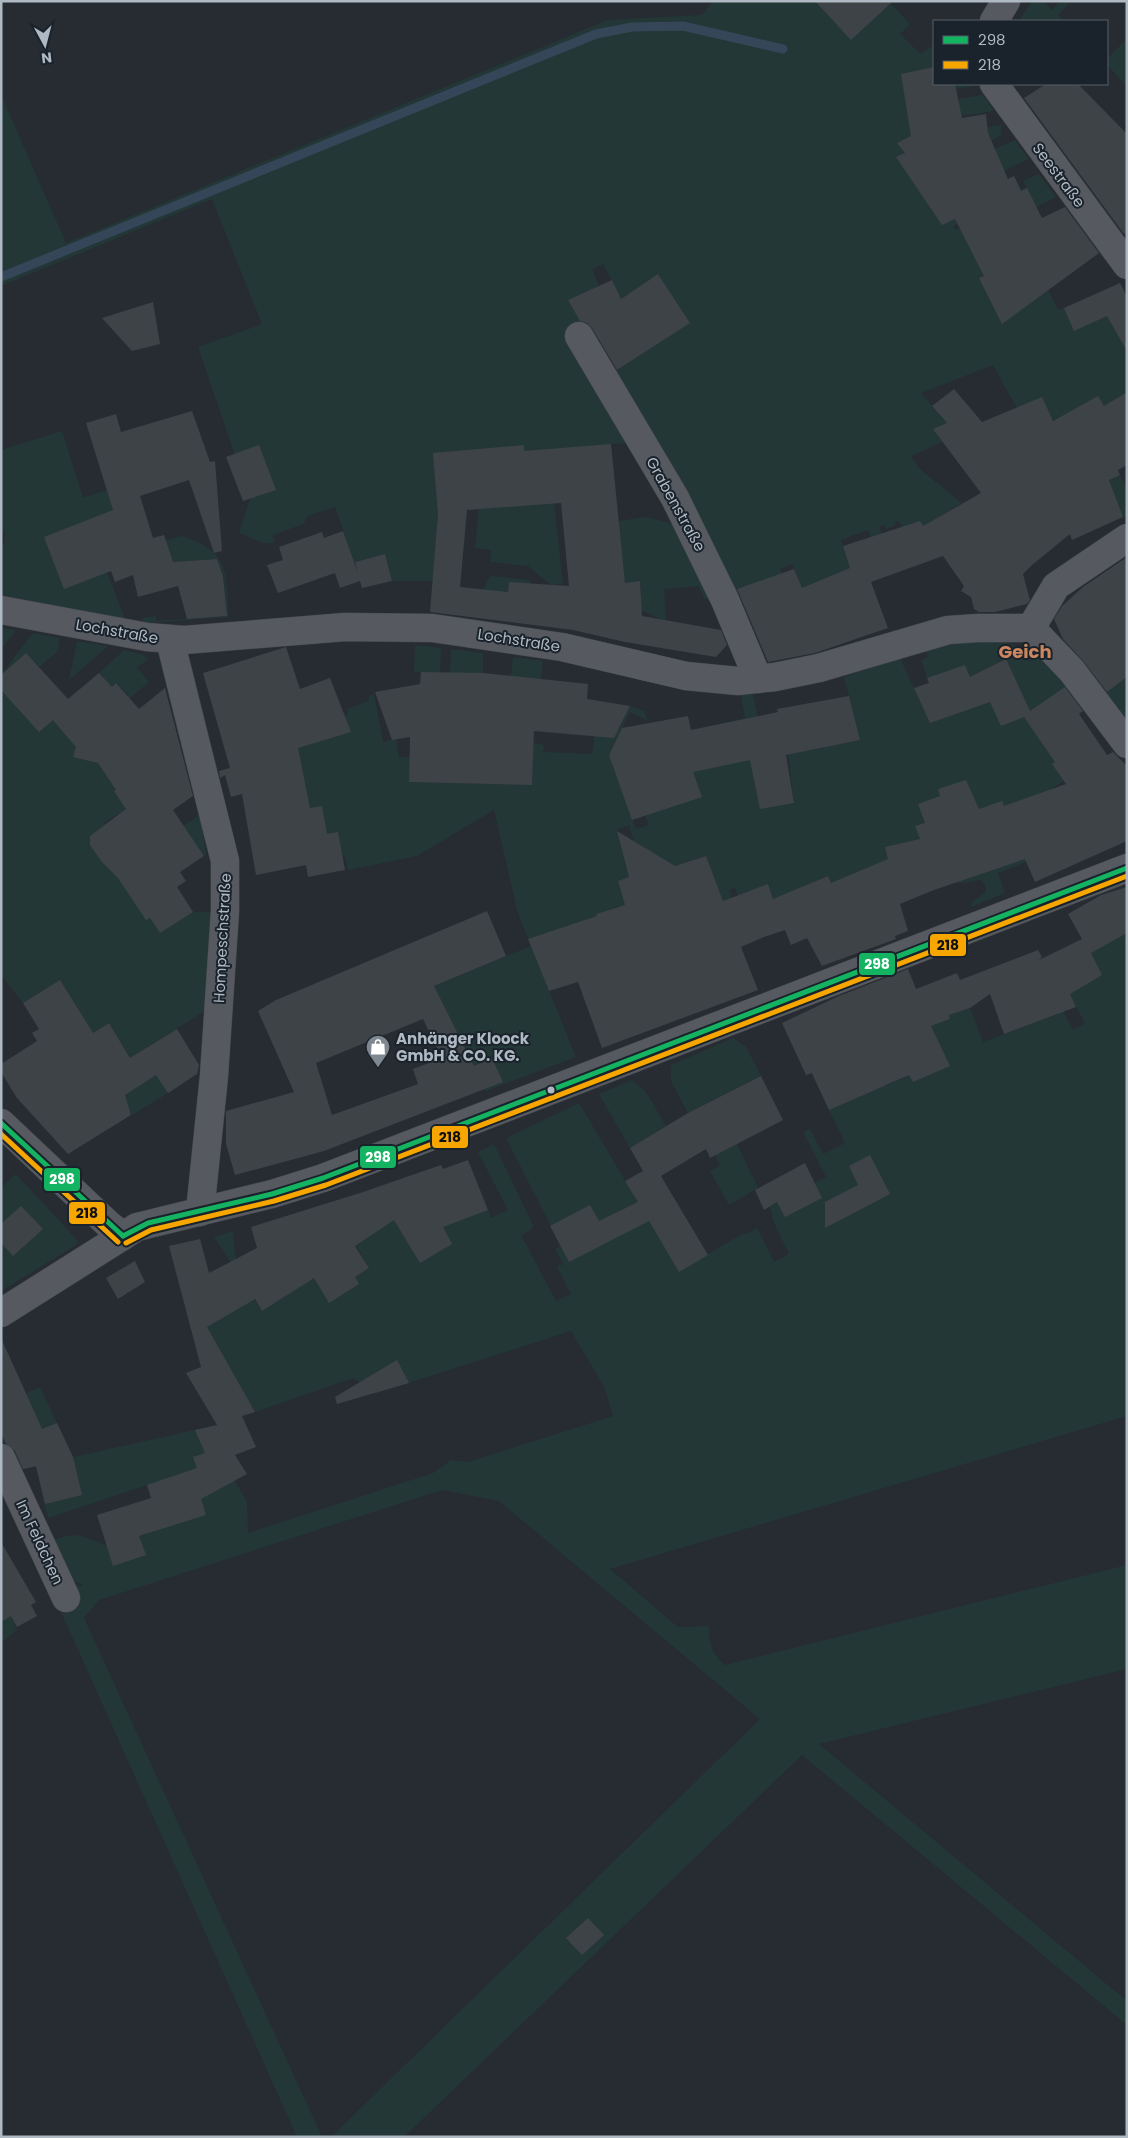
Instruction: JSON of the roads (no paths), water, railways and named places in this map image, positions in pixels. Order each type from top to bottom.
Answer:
[{"type":"street","points":[[995,20],[1006,1]]},
{"type":"street","name":"Seestraße","points":[[995,85],[1127,265]]},
{"type":"street","name":"Grabenstraße","points":[[579,336],[675,498],[725,600],[758,679]]},
{"type":"street","points":[[1127,538],[1056,586],[1030,628],[1066,665],[1127,744]]},
{"type":"street","name":"Lochstraße","points":[[1,610],[147,638],[170,640],[198,640],[345,627],[432,628],[562,647],[703,679],[758,679],[819,668],[948,630],[1030,628]]},
{"type":"street","name":"Hompeschstraße","points":[[170,640],[225,861],[225,911],[214,1076],[200,1212]]},
{"type":"street","points":[[1,1314],[123,1236],[148,1223],[272,1194],[323,1178],[1127,868]]},
{"type":"street","points":[[1,1123],[108,1225],[123,1236]]},
{"type":"street","name":"Im Feldchen","points":[[1,1458],[66,1598]]},
{"type":"waterway","points":[[1,277],[596,34],[632,27],[683,26],[783,49]]},
{"type":"place","name":"Anhänger Kloock GmbH & CO. KG.","points":[[378,1068]]},
{"type":"district","name":"Geich","points":[[1025,651]]}]
